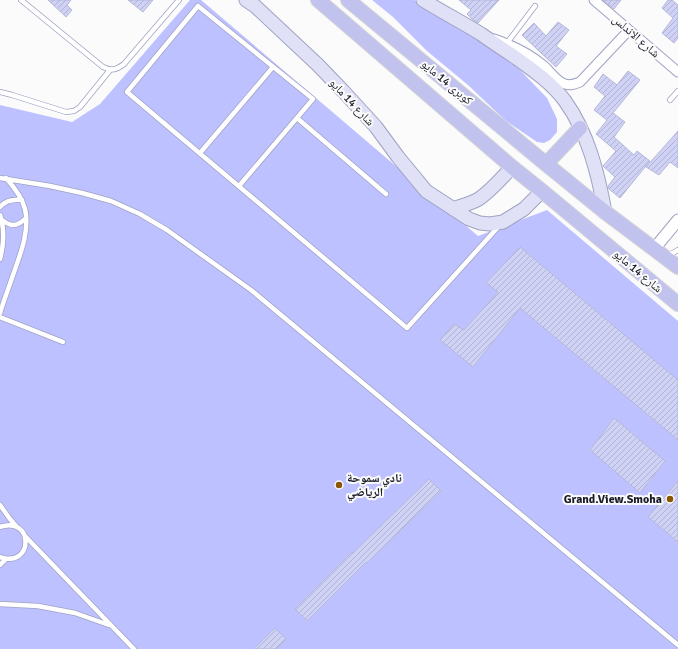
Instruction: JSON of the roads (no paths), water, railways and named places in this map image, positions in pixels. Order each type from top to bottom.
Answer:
[{"type":"main road","name":"شارع 14 مايو","points":[[246,0],[255,6],[318,65],[344,92],[376,127],[426,191],[453,209],[469,219],[480,223],[490,224],[503,222],[524,209],[542,191]]},
{"type":"main road","name":"كوبرى 14 مايو","points":[[318,0],[512,167]]},
{"type":"main road","name":"كوبرى 14 مايو","points":[[348,0],[546,164]]},
{"type":"main road","points":[[423,0],[481,34],[525,64],[554,88],[564,100],[580,128],[589,149],[596,170],[605,212]]},
{"type":"main road","points":[[580,128],[546,164],[605,212],[678,267]]},
{"type":"main road","name":"شارع 14 مايو","points":[[512,167],[678,304]]},
{"type":"main road","points":[[453,209],[478,200],[487,193],[512,167]]},
{"type":"street","name":"شارع الاندلس","points":[[594,0],[677,70]]},
{"type":"street","points":[[481,34],[507,43],[526,53],[544,66],[559,81],[564,84],[575,85],[580,82],[629,30]]},
{"type":"street","points":[[659,253],[678,220]]},
{"type":"lane","points":[[21,0],[103,67],[110,70],[118,69],[124,64],[179,0]]},
{"type":"lane","points":[[239,186],[313,99],[198,6],[127,92],[407,328],[503,222]]},
{"type":"lane","points":[[507,43],[535,6]]},
{"type":"lane","points":[[200,153],[273,67]]},
{"type":"lane","points":[[0,92],[12,94],[66,112],[74,111],[80,106],[110,70]]},
{"type":"lane","points":[[670,100],[678,91]]},
{"type":"lane","points":[[297,118],[386,194]]},
{"type":"lane","points":[[0,313],[21,251],[25,235],[26,218],[22,200],[15,188],[3,178]]},
{"type":"lane","points":[[3,178],[57,187],[111,201],[140,214],[167,230],[251,290],[678,645]]},
{"type":"lane","points":[[0,207],[3,204],[15,199],[22,200]]},
{"type":"lane","points":[[1,217],[8,224],[14,225],[21,223],[26,218]]},
{"type":"lane","points":[[0,259],[4,234],[1,217]]},
{"type":"lane","points":[[659,253],[673,254],[678,250]]},
{"type":"lane","points":[[0,317],[63,342]]},
{"type":"lane","points":[[0,504],[25,536],[134,649]]},
{"type":"lane","points":[[0,527],[12,525],[18,527]]},
{"type":"lane","points":[[0,557],[12,559],[22,554],[26,542],[25,536]]},
{"type":"lane","points":[[0,565],[6,559]]},
{"type":"lane","points":[[0,604],[38,606],[75,613],[111,626]]},
{"type":"place","name":"نادي سموحة الرياضي","points":[[339,485]]},
{"type":"place","name":"Grand.View.Smoha","points":[[670,499]]}]
